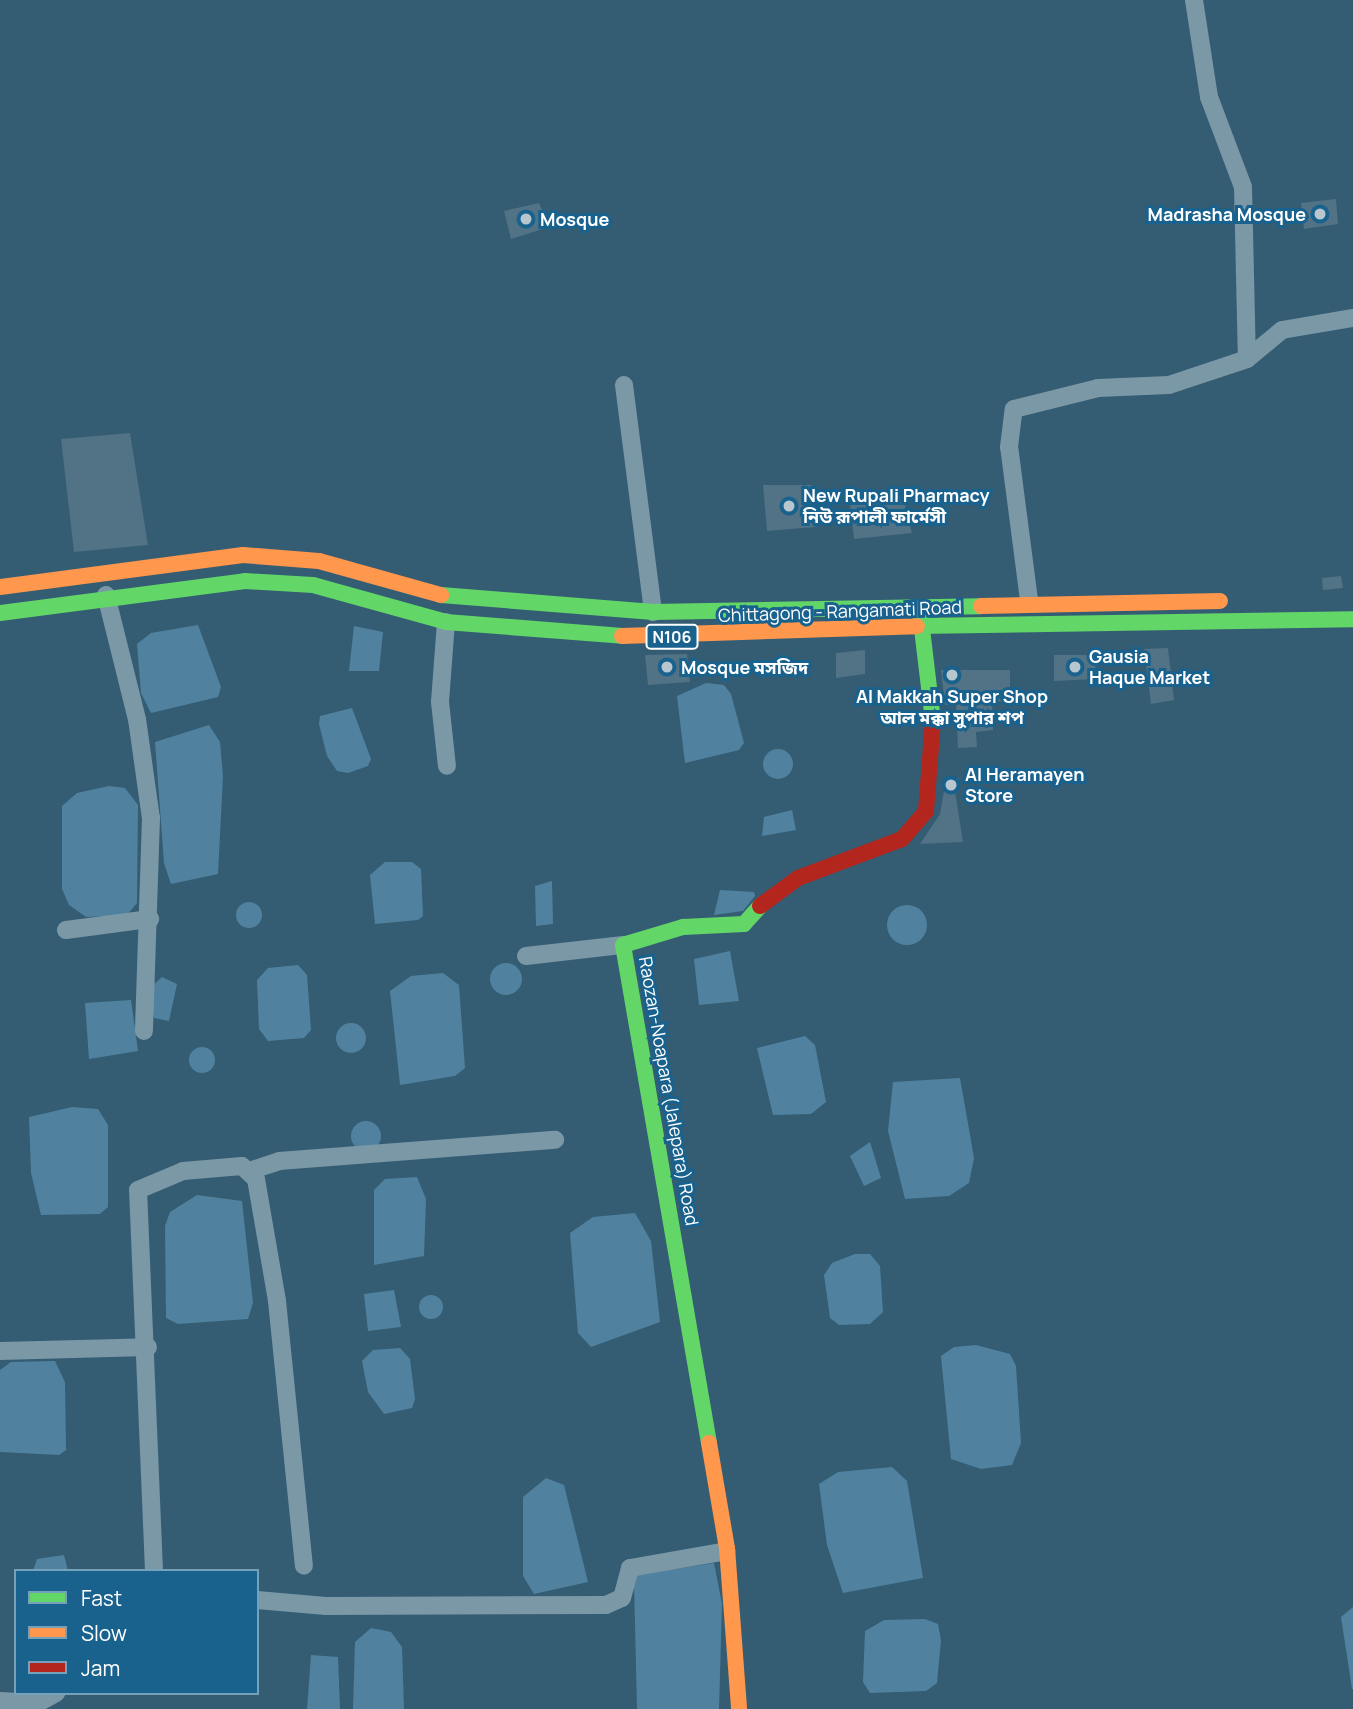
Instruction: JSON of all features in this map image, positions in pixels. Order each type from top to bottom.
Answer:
[{"type":"main road","name":"Chittagong - Rangamati Road","points":[[0,587],[102,569],[276,556],[391,577],[450,597],[653,612],[919,602],[1233,600]]},
{"type":"main road","name":"Chittagong - Rangamati Road","points":[[0,613],[106,595],[280,582],[382,600],[446,622],[654,638],[922,626],[1353,619]]},
{"type":"main road","name":"Raozan-Noapara (Jalepara) Road","points":[[738,1709],[727,1550],[623,946],[683,927],[744,924],[766,899],[798,878],[902,839],[926,811],[933,769],[935,737],[919,602]]},
{"type":"street","points":[[1194,0],[1209,97],[1243,187],[1247,359]]},
{"type":"street","points":[[1029,600],[1009,447],[1014,409],[1098,388],[1169,385],[1247,359],[1282,330],[1353,318]]},
{"type":"street","points":[[624,385],[653,612]]},
{"type":"street","points":[[106,595],[137,719],[150,806],[150,919],[144,1031]]},
{"type":"street","points":[[446,622],[440,702],[447,766]]},
{"type":"street","points":[[66,930],[150,919]]},
{"type":"street","points":[[526,956],[623,946]]},
{"type":"street","points":[[155,1569],[148,1347],[138,1190],[183,1171],[252,1170],[279,1161],[555,1140]]},
{"type":"street","points":[[252,1170],[292,1416],[304,1566]]},
{"type":"street","points":[[0,1351],[148,1347]]},
{"type":"street","points":[[259,1600],[326,1606],[606,1605],[622,1598],[630,1568],[727,1550]]},
{"type":"street","points":[[0,1701],[38,1703],[52,1695]]},
{"type":"water","points":[[198,625],[221,687],[218,697],[151,713],[141,693],[137,644],[151,633]]},
{"type":"water","points":[[354,626],[383,632],[379,671],[349,671]]},
{"type":"water","points":[[706,683],[724,685],[731,694],[744,743],[739,750],[685,763],[677,696]]},
{"type":"water","points":[[352,708],[371,759],[368,766],[348,773],[337,771],[327,756],[319,724],[320,716]]},
{"type":"water","points":[[209,725],[220,742],[223,776],[218,874],[171,884],[164,863],[155,742]]},
{"type":"water","points":[[778,749],[784,750],[792,758],[792,770],[784,778],[778,779],[772,778],[764,770],[763,764],[764,758],[772,750]]},
{"type":"water","points":[[109,786],[125,788],[138,805],[137,903],[127,915],[86,917],[69,905],[62,889],[62,806],[77,793]]},
{"type":"water","points":[[792,810],[796,830],[762,836],[764,817]]},
{"type":"water","points":[[385,862],[412,862],[421,869],[423,916],[418,920],[375,924],[370,875]]},
{"type":"water","points":[[552,881],[553,924],[536,926],[535,886]]},
{"type":"water","points":[[720,890],[754,892],[755,896],[743,911],[714,915]]},
{"type":"water","points":[[249,902],[258,906],[262,915],[258,924],[249,928],[240,924],[236,915],[240,906]]},
{"type":"water","points":[[907,905],[921,911],[927,925],[921,939],[907,945],[893,939],[887,925],[893,911]]},
{"type":"water","points":[[730,951],[739,1001],[699,1005],[694,959]]},
{"type":"water","points":[[506,963],[517,968],[522,979],[517,990],[506,995],[495,990],[490,979],[495,968]]},
{"type":"water","points":[[298,965],[307,975],[311,1030],[304,1038],[268,1041],[259,1029],[257,980],[268,968]]},
{"type":"water","points":[[443,973],[459,985],[465,1068],[455,1076],[400,1085],[390,991],[411,976]]},
{"type":"water","points":[[162,977],[177,984],[169,1021],[154,1018],[152,1011],[152,986]]},
{"type":"water","points":[[131,1000],[138,1051],[89,1059],[85,1003]]},
{"type":"water","points":[[351,1023],[362,1027],[366,1038],[362,1049],[351,1053],[340,1049],[336,1038],[340,1027]]},
{"type":"water","points":[[805,1036],[815,1045],[826,1102],[811,1114],[773,1115],[757,1048]]},
{"type":"water","points":[[202,1047],[212,1050],[215,1060],[212,1070],[202,1073],[192,1070],[189,1060],[192,1050]]},
{"type":"water","points":[[960,1078],[974,1158],[969,1183],[949,1196],[905,1199],[888,1131],[893,1082]]},
{"type":"water","points":[[72,1107],[98,1109],[108,1125],[108,1207],[100,1214],[41,1215],[31,1173],[29,1117]]},
{"type":"water","points":[[366,1121],[372,1122],[380,1130],[380,1142],[372,1150],[366,1151],[360,1150],[352,1142],[351,1136],[352,1130],[360,1122]]},
{"type":"water","points":[[870,1142],[881,1178],[864,1186],[850,1156]]},
{"type":"water","points":[[417,1177],[426,1199],[424,1256],[374,1265],[374,1190],[385,1179]]},
{"type":"water","points":[[197,1195],[242,1201],[253,1303],[248,1319],[178,1324],[166,1318],[165,1226],[170,1212]]},
{"type":"water","points":[[635,1213],[651,1241],[660,1322],[591,1347],[578,1333],[570,1233],[593,1217]]},
{"type":"water","points":[[855,1254],[870,1254],[880,1266],[883,1312],[870,1324],[839,1325],[830,1318],[824,1275],[832,1263]]},
{"type":"water","points":[[394,1290],[401,1327],[368,1331],[364,1294]]},
{"type":"water","points":[[431,1295],[440,1298],[443,1307],[440,1316],[431,1319],[422,1316],[419,1307],[422,1298]]},
{"type":"water","points":[[976,1345],[1010,1354],[1016,1366],[1021,1443],[1012,1465],[981,1469],[951,1459],[941,1356],[954,1347]]},
{"type":"water","points":[[400,1348],[410,1359],[415,1399],[412,1408],[384,1414],[368,1392],[362,1361],[373,1350]]},
{"type":"water","points":[[55,1361],[65,1382],[66,1450],[59,1455],[0,1452],[0,1370],[11,1362]]},
{"type":"water","points":[[892,1467],[907,1481],[923,1578],[843,1593],[827,1545],[819,1484],[838,1472]]},
{"type":"water","points":[[546,1478],[564,1485],[588,1582],[534,1594],[523,1576],[523,1497]]},
{"type":"water","points":[[64,1555],[68,1569],[34,1569],[37,1559]]},
{"type":"water","points":[[714,1563],[722,1604],[719,1709],[637,1709],[634,1582],[637,1575]]},
{"type":"water","points":[[1353,1607],[1353,1689],[1352,1689],[1341,1617]]},
{"type":"water","points":[[925,1619],[938,1624],[941,1640],[937,1683],[926,1691],[870,1693],[863,1682],[865,1631],[884,1620]]},
{"type":"water","points":[[371,1628],[391,1632],[402,1647],[404,1709],[353,1709],[355,1642]]},
{"type":"water","points":[[311,1655],[338,1657],[340,1709],[307,1709]]},
{"type":"building","name":"Madrasha Mosque","points":[[1336,199],[1338,224],[1304,229],[1301,203]]},
{"type":"building","name":"Mosque","points":[[539,203],[549,227],[511,239],[504,211]]},
{"type":"building","points":[[130,433],[148,545],[74,552],[61,439]]},
{"type":"building","name":"New Rupali Pharmacy নিউ রূপালী ফার্মেসী","points":[[763,485],[812,485],[815,527],[767,531]]},
{"type":"building","points":[[904,500],[912,533],[854,539],[850,504]]},
{"type":"building","points":[[1341,576],[1343,588],[1323,590],[1322,578]]},
{"type":"building","points":[[1168,648],[1174,700],[1151,704],[1144,649]]},
{"type":"building","points":[[865,650],[865,674],[836,678],[836,653]]},
{"type":"building","name":"Mosque মসজিদ","points":[[687,654],[690,682],[648,685],[645,655]]},
{"type":"building","name":"Gausia Haque Market","points":[[1054,655],[1095,655],[1096,679],[1054,681]]},
{"type":"building","points":[[941,670],[1010,670],[1010,701],[992,702],[993,730],[976,732],[977,747],[958,748],[956,704],[945,705]]},
{"type":"building","points":[[959,778],[955,791],[963,842],[920,844],[940,814],[946,779]]},
{"type":"traffic: fast","points":[[0,613],[245,581],[313,585],[446,622],[622,636]]},
{"type":"traffic: fast","points":[[441,595],[653,612],[981,606]]},
{"type":"traffic: fast","points":[[920,612],[933,721]]},
{"type":"traffic: fast","points":[[917,626],[1353,619]]},
{"type":"traffic: fast","points":[[709,1443],[623,945],[683,927],[744,924],[760,906]]},
{"type":"traffic: slow","points":[[0,587],[243,555],[319,561],[441,595]]},
{"type":"traffic: slow","points":[[981,606],[1220,601]]},
{"type":"traffic: slow","points":[[622,636],[917,626]]},
{"type":"traffic: slow","points":[[709,1443],[727,1548],[739,1709]]},
{"type":"traffic: jam","points":[[760,906],[798,878],[902,839],[926,811],[933,721]]},
{"type":"place","name":"Madrasha Mosque","points":[[1320,214]]},
{"type":"place","name":"Mosque","points":[[526,219]]},
{"type":"place","name":"New Rupali Pharmacy নিউ রূপালী ফার্মেসী","points":[[789,506]]},
{"type":"place","name":"Mosque মসজিদ","points":[[667,667]]},
{"type":"place","name":"Gausia Haque Market","points":[[1075,667]]},
{"type":"place","name":"Al Makkah Super Shop আল মক্কা সুপার শপ","points":[[952,675]]},
{"type":"place","name":"Al Heramayen Store","points":[[951,785]]}]
